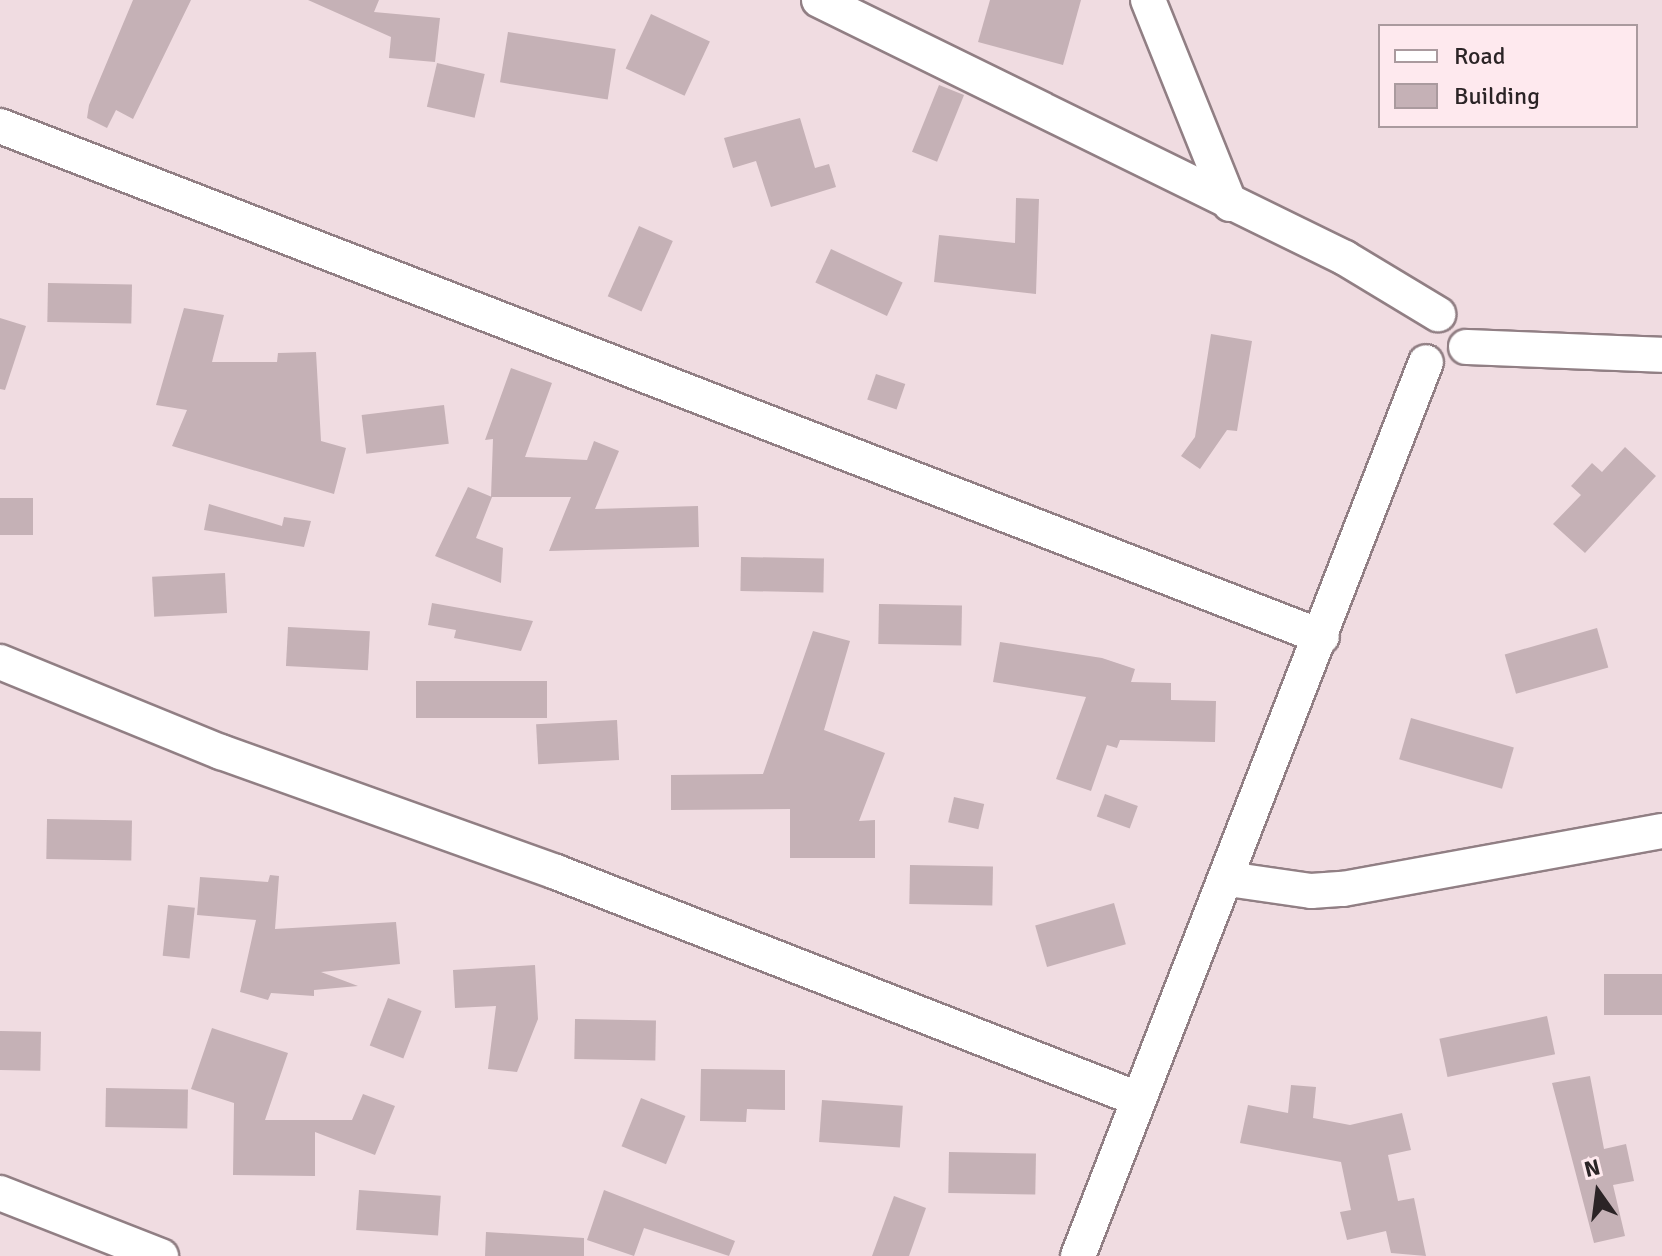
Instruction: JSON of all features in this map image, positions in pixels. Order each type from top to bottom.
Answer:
[{"type":"street","points":[[819,0],[1345,258],[1463,327],[1466,347]]},
{"type":"street","points":[[1148,0],[1230,204]]},
{"type":"street","points":[[0,126],[1322,637]]},
{"type":"street","points":[[1426,362],[1413,340],[1417,327],[1438,314]]},
{"type":"street","points":[[1426,362],[1450,365],[1466,347]]},
{"type":"street","points":[[1466,347],[1662,355]]},
{"type":"street","points":[[1078,1256],[1228,879],[1426,362]]},
{"type":"street","points":[[0,662],[221,752],[556,872],[1138,1099]]},
{"type":"street","points":[[1228,879],[1311,891],[1343,889],[1662,831]]},
{"type":"street","points":[[0,1193],[161,1256]]},
{"type":"building","points":[[133,0],[191,0],[133,119],[116,110],[107,128],[87,118],[89,105]]},
{"type":"building","points":[[308,0],[379,0],[374,12],[440,18],[435,62],[389,58],[391,37]]},
{"type":"building","points":[[990,0],[1081,0],[1063,65],[978,42]]},
{"type":"building","points":[[651,14],[710,41],[685,96],[626,68]]},
{"type":"building","points":[[508,32],[616,49],[608,99],[500,82]]},
{"type":"building","points":[[437,63],[485,74],[475,118],[427,107]]},
{"type":"building","points":[[939,85],[964,95],[937,162],[912,152]]},
{"type":"building","points":[[800,118],[815,168],[829,164],[836,187],[771,207],[756,161],[733,168],[724,138]]},
{"type":"building","points":[[1016,198],[1039,199],[1036,294],[934,282],[939,235],[1015,243]]},
{"type":"building","points":[[639,226],[673,241],[641,311],[608,296]]},
{"type":"building","points":[[831,249],[903,282],[887,316],[815,283]]},
{"type":"building","points":[[48,283],[132,284],[131,323],[47,322]]},
{"type":"building","points":[[184,308],[224,315],[212,362],[277,362],[278,353],[316,352],[321,441],[346,448],[334,494],[172,446],[187,410],[156,405]]},
{"type":"building","points":[[0,318],[26,326],[5,390],[0,389]]},
{"type":"building","points":[[1211,334],[1252,341],[1237,431],[1227,430],[1200,469],[1181,456],[1195,437]]},
{"type":"building","points":[[511,368],[552,383],[525,457],[587,460],[594,441],[619,451],[595,509],[698,506],[699,547],[549,551],[571,497],[491,497],[493,439],[485,440]]},
{"type":"building","points":[[876,374],[905,384],[897,410],[867,400]]},
{"type":"building","points":[[444,405],[449,444],[366,454],[362,415]]},
{"type":"building","points":[[1625,447],[1656,476],[1585,553],[1553,524],[1581,495],[1571,486],[1592,463],[1602,472]]},
{"type":"building","points":[[468,487],[492,497],[476,538],[503,548],[501,583],[435,556]]},
{"type":"building","points":[[0,498],[33,498],[33,535],[0,535]]},
{"type":"building","points":[[209,504],[282,526],[284,517],[311,521],[304,547],[204,530]]},
{"type":"building","points":[[741,557],[824,558],[823,592],[740,591]]},
{"type":"building","points":[[225,573],[227,613],[154,617],[152,577]]},
{"type":"building","points":[[432,603],[533,621],[521,651],[454,638],[456,630],[428,625]]},
{"type":"building","points":[[879,604],[962,605],[961,645],[878,644]]},
{"type":"building","points":[[288,627],[370,631],[368,670],[286,666]]},
{"type":"building","points":[[1597,628],[1608,667],[1516,694],[1505,654]]},
{"type":"building","points":[[813,631],[850,641],[824,730],[885,753],[859,821],[875,820],[875,858],[790,858],[790,809],[671,810],[671,775],[763,774]]},
{"type":"building","points":[[1000,642],[1102,658],[1135,669],[1131,682],[1171,683],[1171,700],[1216,701],[1215,742],[1120,740],[1117,748],[1107,745],[1091,791],[1056,779],[1086,697],[993,682]]},
{"type":"building","points":[[416,681],[547,681],[547,718],[416,718]]},
{"type":"building","points":[[1411,718],[1514,747],[1502,789],[1399,759]]},
{"type":"building","points":[[617,720],[619,760],[538,764],[536,724]]},
{"type":"building","points":[[1105,794],[1138,806],[1130,829],[1097,817]]},
{"type":"building","points":[[954,797],[984,804],[978,829],[948,822]]},
{"type":"building","points":[[47,819],[132,820],[131,860],[46,859]]},
{"type":"building","points":[[910,865],[993,866],[992,905],[909,904]]},
{"type":"building","points":[[270,875],[279,876],[275,929],[396,922],[400,964],[321,972],[358,986],[314,990],[314,996],[271,993],[268,1000],[240,992],[256,920],[197,915],[200,877],[268,882]]},
{"type":"building","points":[[1114,903],[1126,944],[1047,967],[1035,926]]},
{"type":"building","points":[[168,905],[195,908],[190,959],[163,956]]},
{"type":"building","points":[[535,965],[538,1019],[517,1072],[488,1069],[496,1006],[455,1008],[453,970]]},
{"type":"building","points":[[1604,974],[1662,974],[1662,1015],[1604,1015]]},
{"type":"building","points":[[388,998],[422,1011],[403,1059],[370,1046]]},
{"type":"building","points":[[1547,1016],[1555,1054],[1448,1077],[1439,1039]]},
{"type":"building","points":[[575,1019],[656,1020],[655,1060],[574,1059]]},
{"type":"building","points":[[212,1028],[288,1053],[265,1120],[352,1120],[363,1094],[395,1106],[375,1155],[315,1132],[315,1176],[233,1175],[234,1103],[191,1089]]},
{"type":"building","points":[[0,1031],[41,1032],[40,1071],[0,1070]]},
{"type":"building","points":[[701,1069],[785,1070],[785,1110],[747,1109],[746,1122],[700,1121]]},
{"type":"building","points":[[1590,1076],[1604,1149],[1626,1144],[1634,1181],[1613,1185],[1625,1236],[1594,1243],[1552,1083]]},
{"type":"building","points":[[1291,1085],[1316,1087],[1313,1118],[1350,1125],[1402,1113],[1411,1150],[1388,1155],[1398,1201],[1414,1198],[1426,1256],[1391,1253],[1386,1231],[1347,1240],[1340,1212],[1351,1210],[1341,1162],[1240,1143],[1248,1105],[1288,1113]]},
{"type":"building","points":[[106,1088],[188,1089],[187,1128],[105,1127]]},
{"type":"building","points":[[641,1098],[686,1116],[666,1164],[622,1146]]},
{"type":"building","points":[[822,1100],[903,1106],[900,1148],[819,1142]]},
{"type":"building","points":[[949,1152],[1036,1154],[1035,1195],[948,1193]]},
{"type":"building","points":[[359,1190],[441,1196],[438,1236],[356,1230]]},
{"type":"building","points":[[604,1190],[735,1241],[729,1256],[644,1228],[634,1256],[587,1240]]},
{"type":"building","points":[[894,1196],[926,1208],[909,1256],[872,1256]]},
{"type":"building","points":[[486,1232],[584,1238],[584,1256],[485,1256]]}]
